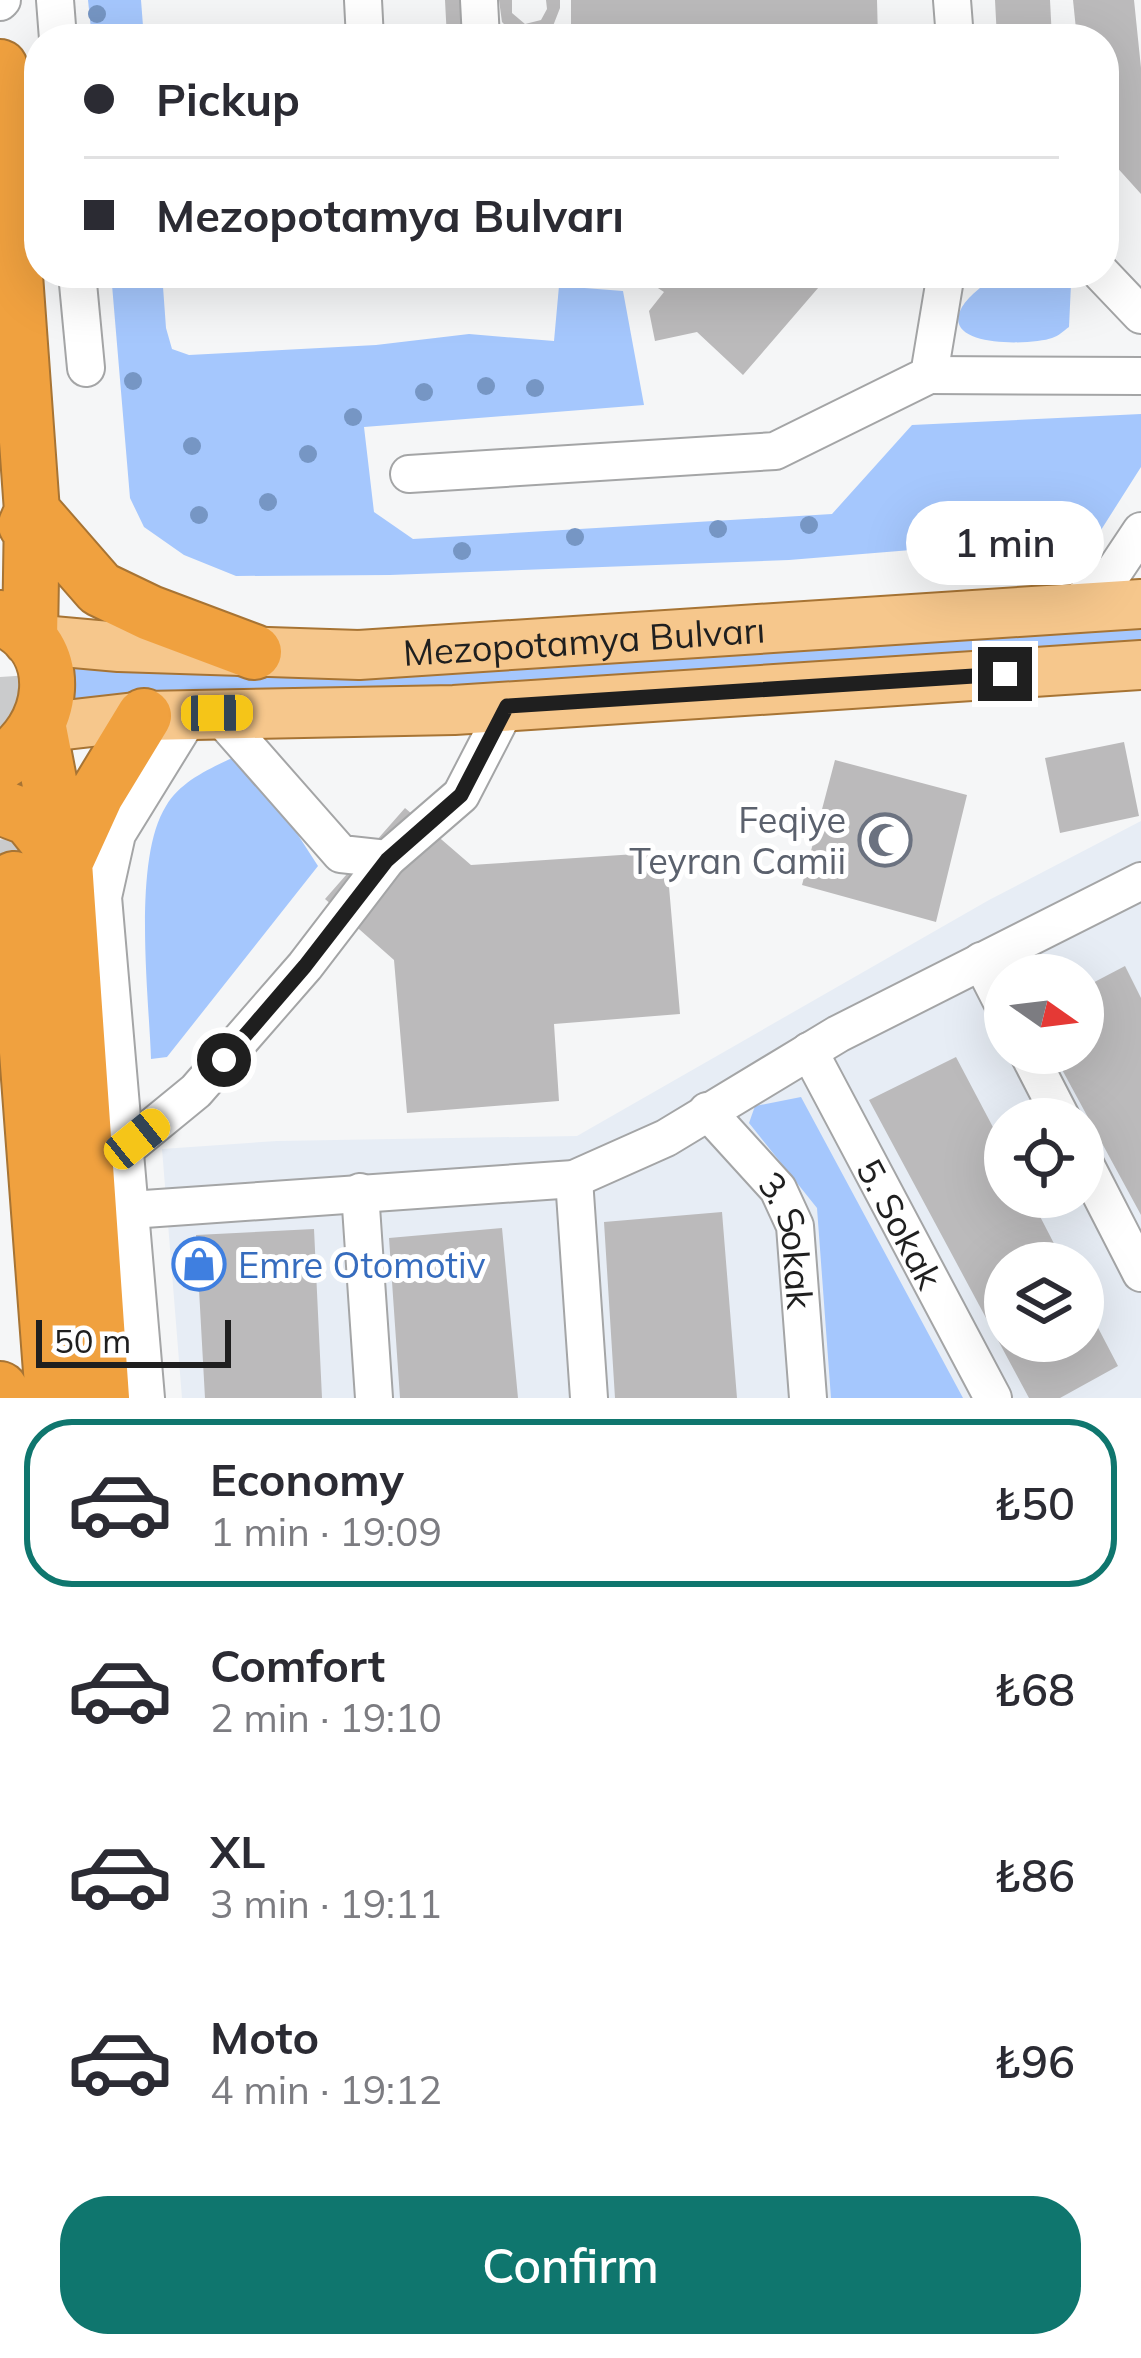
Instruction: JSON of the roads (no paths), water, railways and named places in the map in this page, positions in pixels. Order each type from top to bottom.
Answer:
[{"type":"highway","points":[[0,67],[32,511],[15,628],[42,659],[47,682],[46,706],[19,746],[65,863],[102,1398]]},
{"type":"highway","points":[[0,566],[11,559],[32,511]]},
{"type":"highway","points":[[32,511],[100,589],[254,652]]},
{"type":"highway","points":[[65,863],[96,795],[184,714]]},
{"type":"highway","points":[[0,807],[29,818],[65,863]]},
{"type":"highway","points":[[14,879],[53,1398]]},
{"type":"main road","name":"Mezopotamya Bulvarı","points":[[15,628],[254,652],[358,655],[1141,604]]},
{"type":"main road","name":"Mezopotamya Bulvarı","points":[[19,746],[184,714],[507,706],[1141,665]]},
{"type":"street","points":[[78,288],[86,368]]},
{"type":"street","points":[[929,375],[944,288]]},
{"type":"street","points":[[1115,288],[1141,315]]},
{"type":"street","points":[[409,474],[775,451],[929,375],[1141,376]]},
{"type":"street","points":[[1067,609],[1106,582],[1141,531]]},
{"type":"street","points":[[124,1150],[196,1091],[305,966],[387,860],[461,795],[507,706]]},
{"type":"street","points":[[146,1398],[103,897],[118,834],[184,714],[340,854],[387,860]]},
{"type":"street","points":[[130,1210],[574,1179],[666,1138],[809,1051],[1141,881]]},
{"type":"street","points":[[981,961],[984,967]]},
{"type":"street","name":"5. Sokak","points":[[809,1051],[993,1398]]},
{"type":"street","name":"3. Sokak","points":[[707,1111],[778,1189],[795,1226],[808,1398]]},
{"type":"street","points":[[574,1179],[589,1398]]},
{"type":"street","points":[[360,1192],[374,1398]]},
{"type":"street","points":[[1104,1201],[1141,1273]]},
{"type":"tunnel","points":[[0,677],[14,879]]},
{"type":"place","name":"Feqiye Teyran Camii","points":[[885,840]]},
{"type":"place","name":"Emre Otomotiv","points":[[199,1264]]}]
